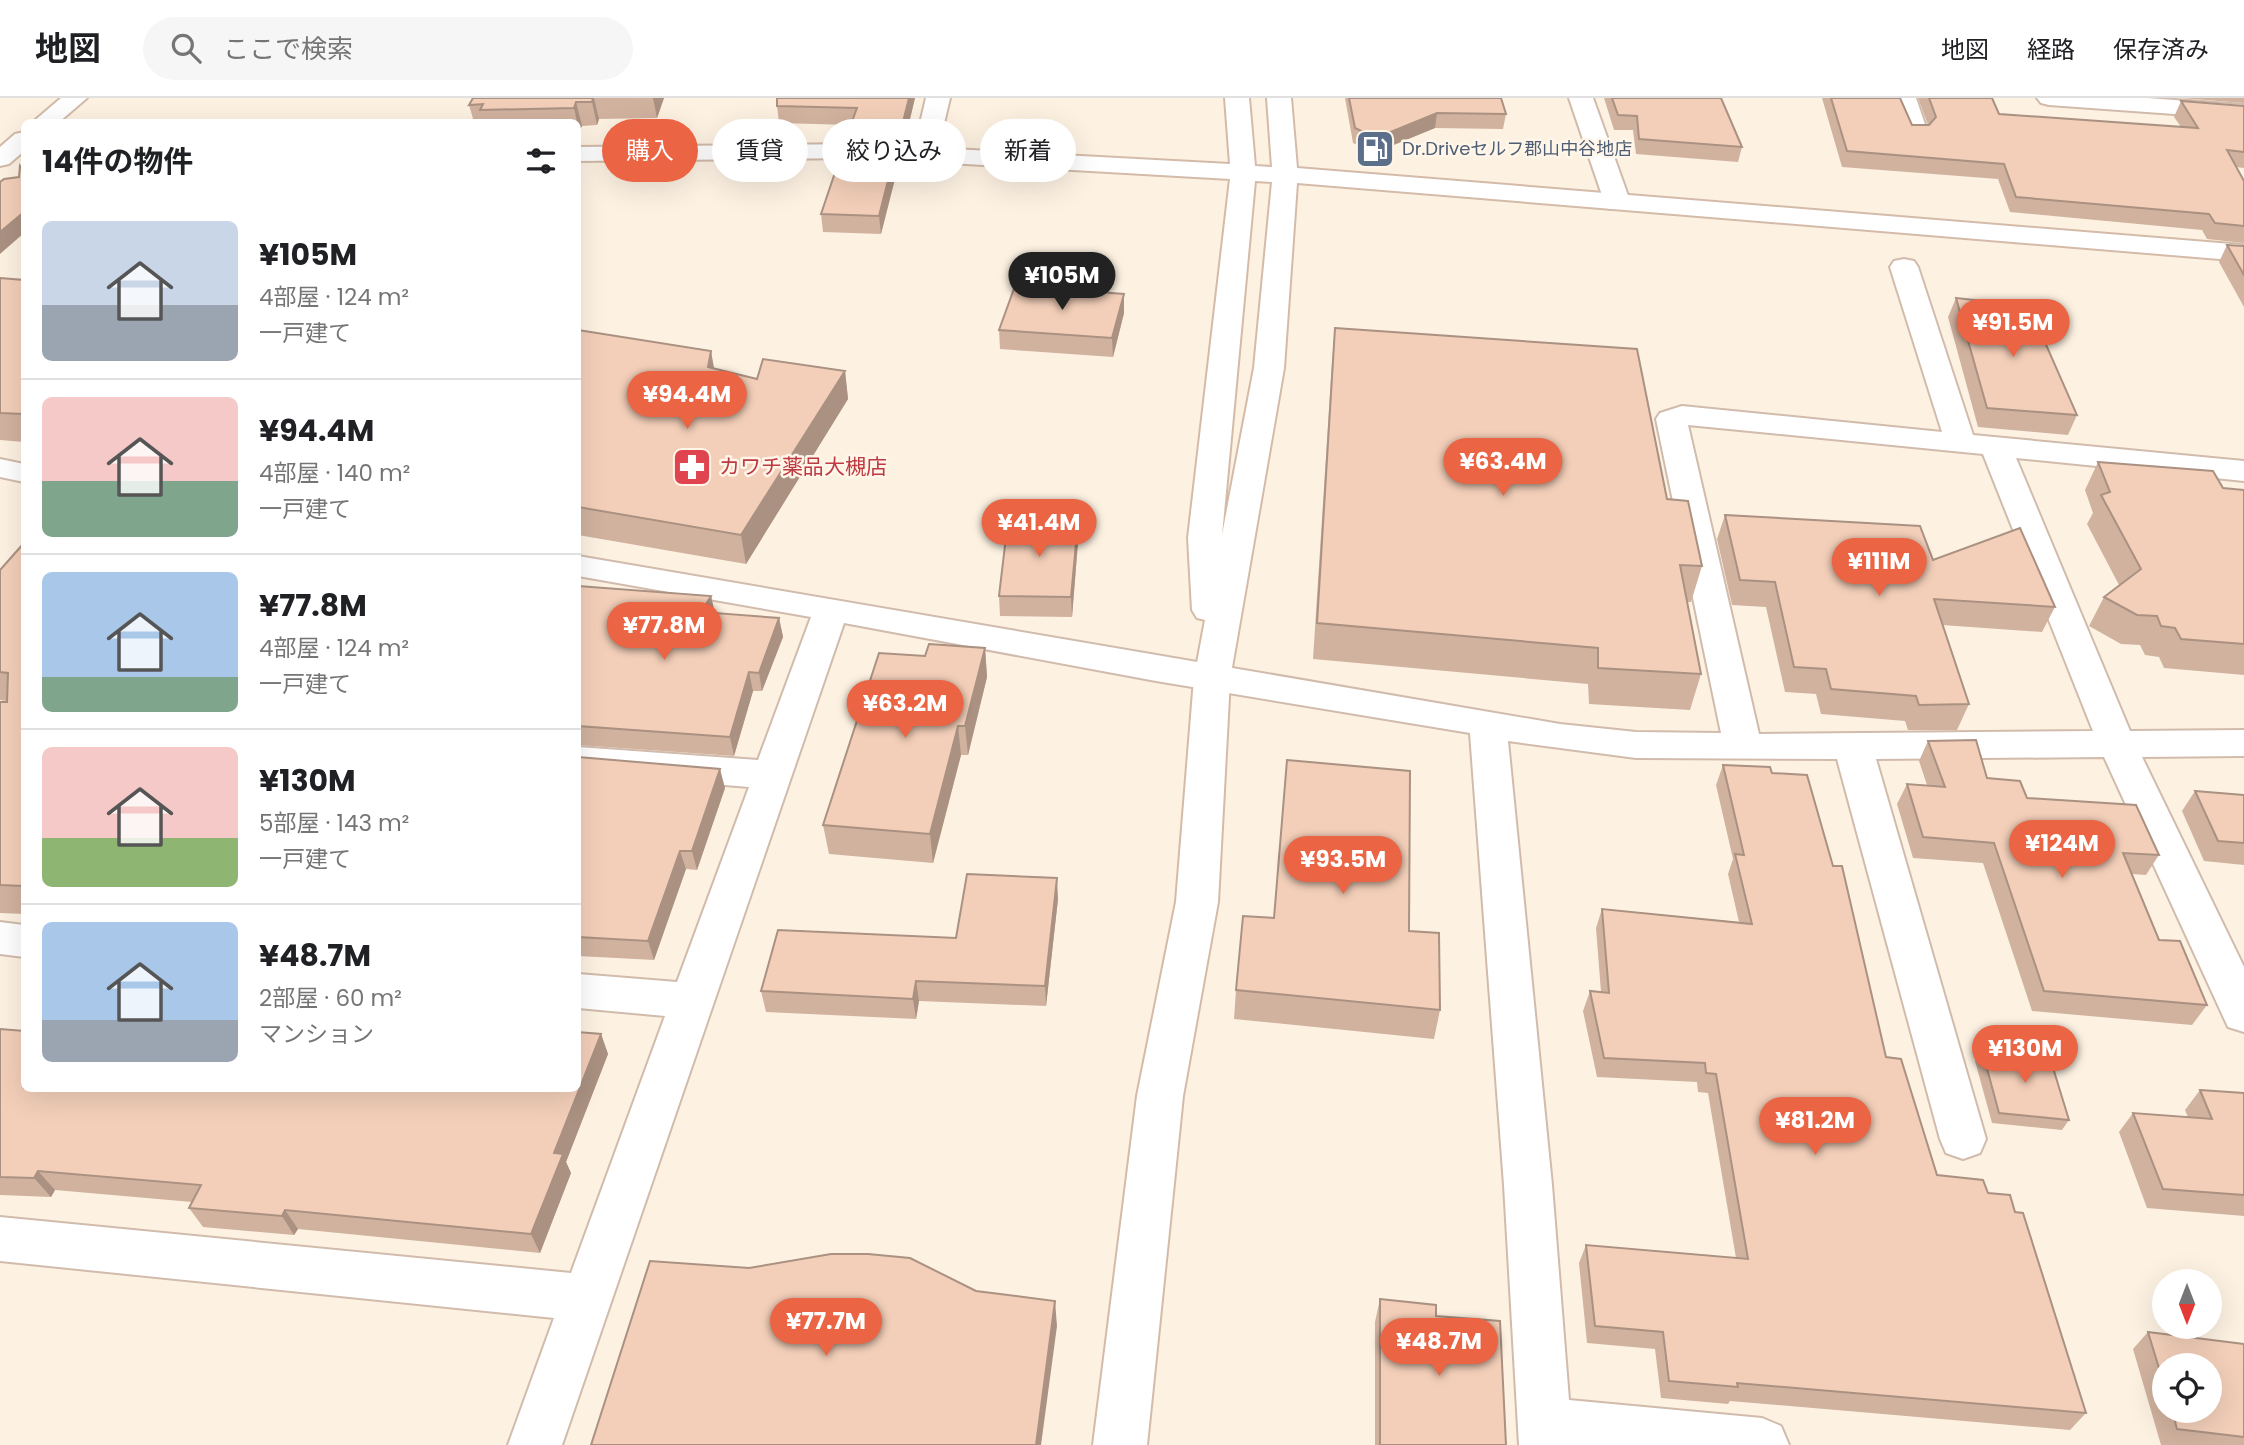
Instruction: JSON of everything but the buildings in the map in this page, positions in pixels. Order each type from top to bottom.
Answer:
[{"type":"street","points":[[49,119],[75,98]]},
{"type":"street","points":[[933,119],[938,98]]},
{"type":"street","points":[[1212,679],[1205,538],[1242,183],[1237,98]]},
{"type":"street","points":[[1120,1445],[1160,1096],[1197,902],[1212,679],[1269,368],[1284,186],[1279,98]]},
{"type":"street","points":[[1581,98],[1618,204]]},
{"type":"street","points":[[1904,98],[1916,133]]},
{"type":"street","points":[[2049,98],[2244,111]]},
{"type":"street","points":[[0,159],[21,142]]},
{"type":"street","points":[[581,154],[861,151],[1242,183],[1618,204],[2244,253]]},
{"type":"street","points":[[0,167],[21,167]]},
{"type":"street","points":[[581,172],[846,174],[1242,183]]},
{"type":"street","points":[[1284,186],[1628,228],[2244,274]]},
{"type":"street","points":[[1904,267],[1961,444]]},
{"type":"street","points":[[1743,747],[1671,419],[1682,415],[2244,471]]},
{"type":"street","points":[[1996,448],[2117,745],[2163,837],[2244,1014]]},
{"type":"street","points":[[0,468],[21,472]]},
{"type":"street","points":[[581,567],[1212,679],[1345,698],[1488,725],[1636,745],[1853,747],[2244,744]]},
{"type":"street","points":[[535,1445],[831,609]]},
{"type":"street","points":[[1488,725],[1528,1185],[1545,1434],[1762,1445]]},
{"type":"street","points":[[1853,747],[1963,1139]]},
{"type":"street","points":[[581,760],[771,775]]},
{"type":"street","points":[[0,938],[21,940]]},
{"type":"street","points":[[581,991],[691,1001]]},
{"type":"street","points":[[0,1239],[585,1298]]},
{"type":"place","name":"Dr.Driveセルフ郡山中谷地店","points":[[1375,149]]},
{"type":"place","name":"カワチ薬品大槻店","points":[[692,467]]}]
